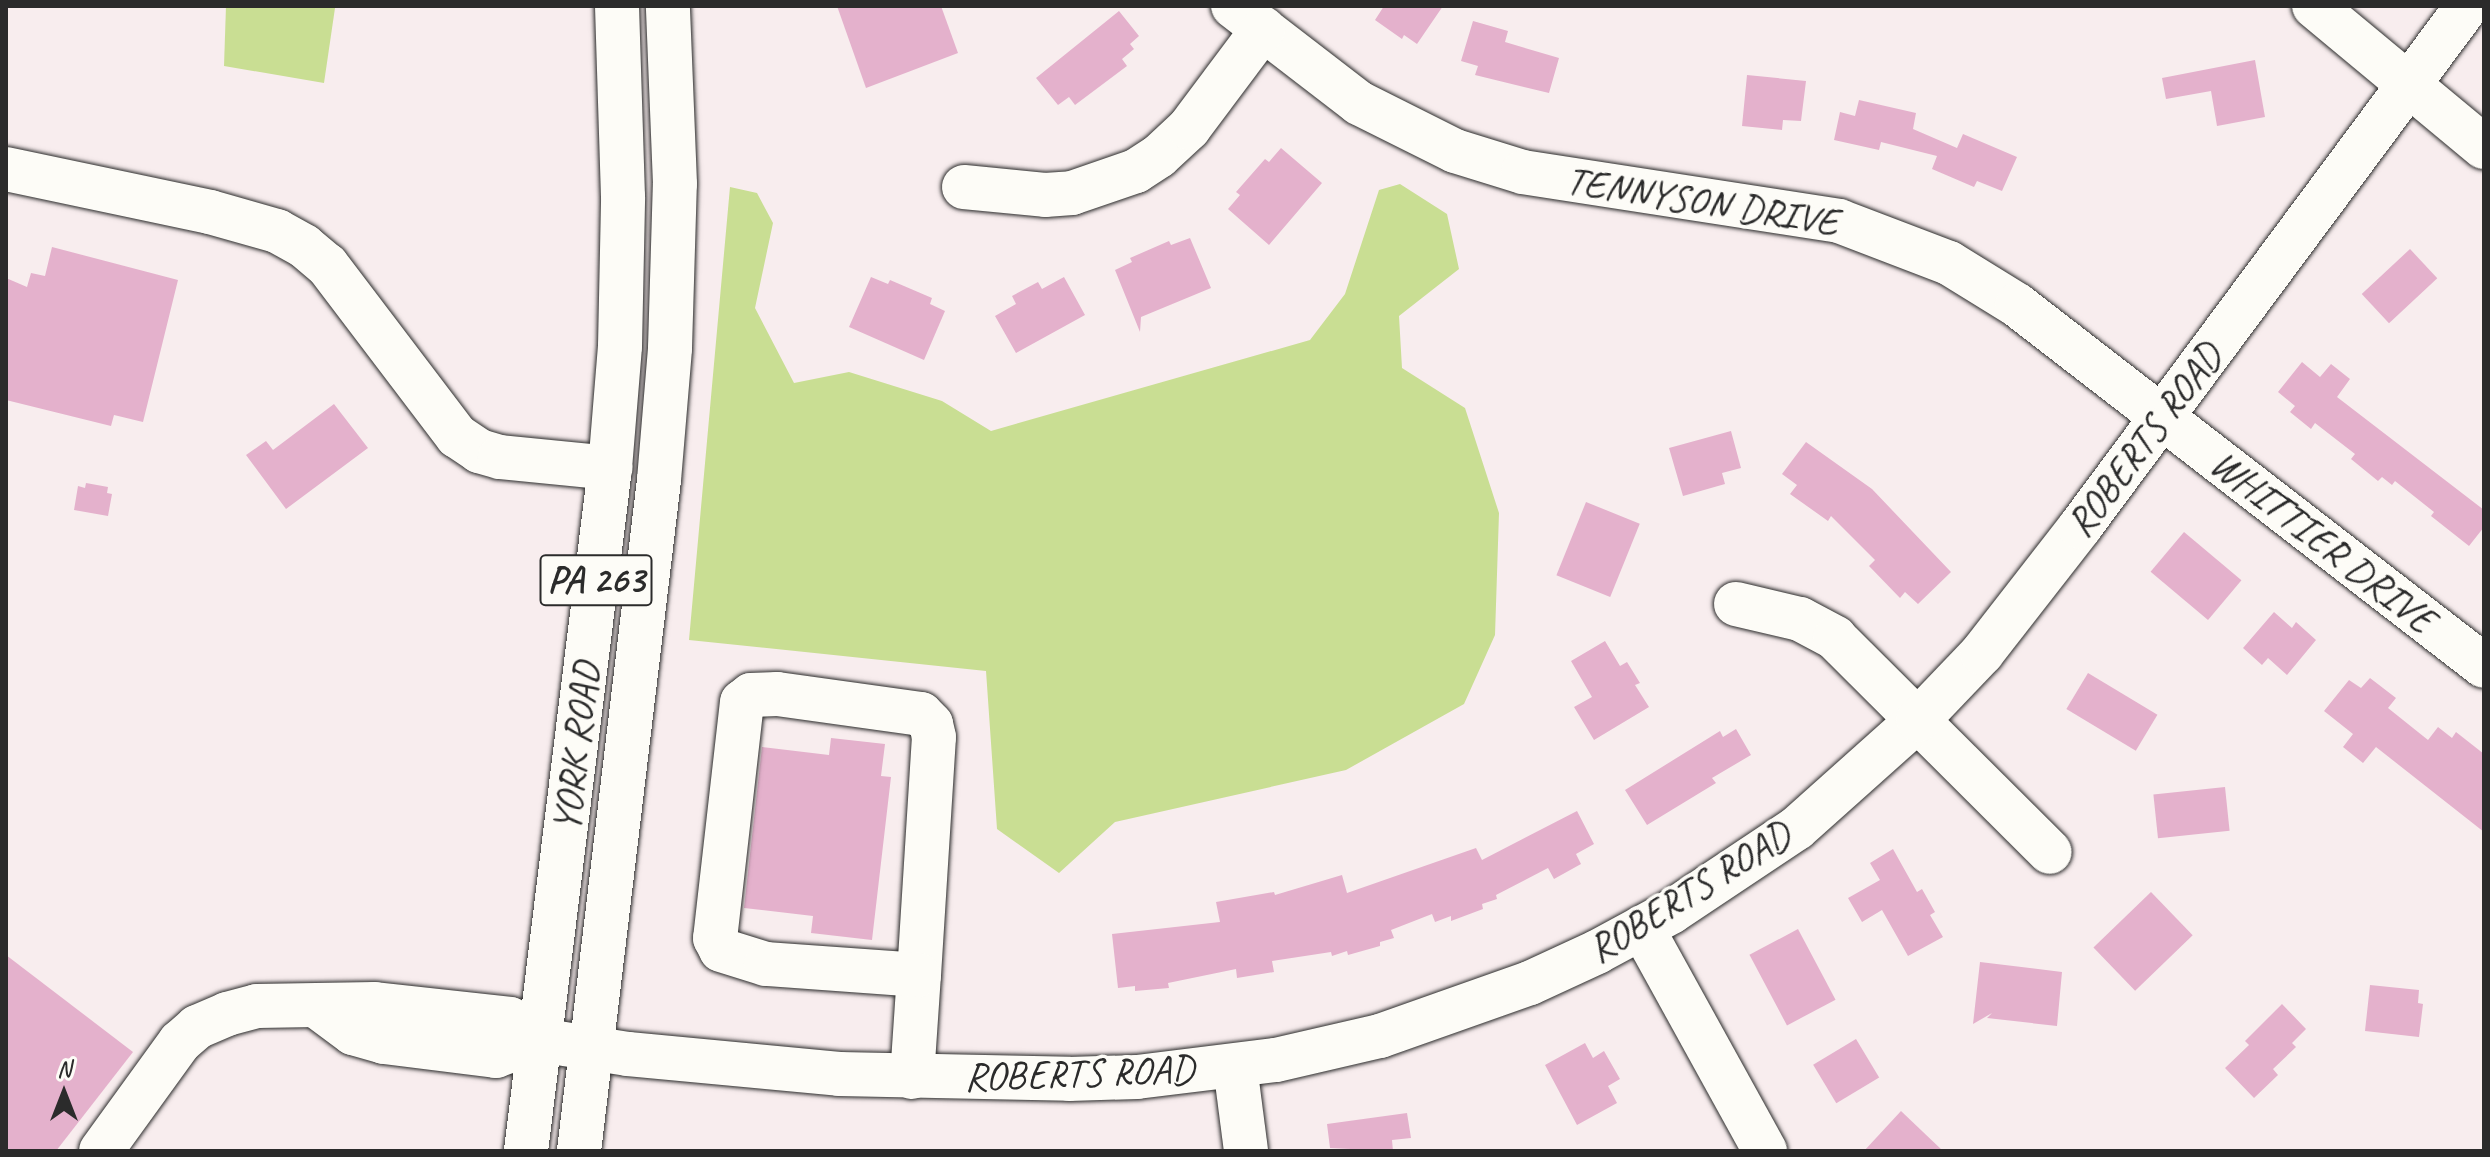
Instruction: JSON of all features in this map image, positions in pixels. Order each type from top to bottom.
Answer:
[{"type":"main road","name":"YORK ROAD","points":[[526,1151],[610,468],[620,346],[623,212],[617,6]]},
{"type":"main road","name":"YORK ROAD","points":[[579,1151],[659,480],[670,348],[675,184],[668,6]]},
{"type":"main road","points":[[2314,6],[2484,147]]},
{"type":"main road","name":"ROBERTS ROAD","points":[[539,1040],[839,1074],[1069,1079],[1137,1077],[1235,1066],[1380,1036],[1530,983],[1642,928],[1734,872],[1797,828],[1918,720],[1982,653],[2467,6]]},
{"type":"main road","points":[[964,187],[1045,195],[1098,186],[1136,171],[1159,156],[1189,128],[1248,18]]},
{"type":"main road","name":"TENNYSON DRIVE","points":[[1248,18],[1359,103],[1455,151],[1523,172],[1839,221],[1913,247],[1983,283],[2017,305],[2161,416]]},
{"type":"main road","points":[[6,169],[210,212],[277,231],[304,246],[327,265],[457,436],[479,451],[500,457],[610,468]]},
{"type":"main road","name":"WHITTIER DRIVE","points":[[2161,416],[2484,666]]},
{"type":"main road","points":[[1736,604],[1800,619],[1835,638],[2050,852]]},
{"type":"main road","points":[[912,1077],[919,975],[934,737],[931,724],[921,714],[777,694],[751,695],[742,702],[715,938],[721,950],[766,964],[919,975]]},
{"type":"main road","points":[[1642,928],[1765,1151]]},
{"type":"main road","points":[[101,1151],[180,1042],[197,1027],[257,1006],[289,1003],[318,1007],[353,1033],[384,1042],[496,1056],[539,1040]]},
{"type":"main road","points":[[1235,1066],[1246,1151]]},
{"type":"green space","points":[[226,6],[335,8],[324,83],[224,66]]},
{"type":"green space","points":[[1400,184],[1447,214],[1459,269],[1399,316],[1402,368],[1465,408],[1499,513],[1495,635],[1464,704],[1346,770],[1115,822],[1059,873],[997,829],[986,671],[689,640],[730,187],[757,193],[773,223],[755,308],[794,383],[849,372],[942,401],[991,431],[1310,340],[1345,294],[1379,190]]},
{"type":"building","points":[[837,6],[941,6],[958,53],[866,88]]},
{"type":"building","points":[[1384,6],[1443,6],[1417,44],[1404,35],[1402,39],[1375,20]]},
{"type":"building","points":[[1119,11],[1139,36],[1130,44],[1134,49],[1122,59],[1127,66],[1075,105],[1069,97],[1058,105],[1036,78]]},
{"type":"building","points":[[1473,21],[1508,31],[1505,42],[1559,58],[1549,93],[1475,75],[1478,66],[1461,61]]},
{"type":"building","points":[[2255,60],[2265,117],[2217,126],[2211,91],[2166,99],[2162,78]]},
{"type":"building","points":[[1747,75],[1806,81],[1801,121],[1783,120],[1782,130],[1742,126]]},
{"type":"building","points":[[1859,100],[1916,113],[1913,129],[1957,148],[1963,134],[2017,157],[2002,191],[1977,181],[1974,187],[1932,169],[1937,156],[1881,142],[1879,150],[1834,140],[1840,112],[1855,116]]},
{"type":"building","points":[[1281,148],[1322,183],[1269,245],[1228,209],[1240,195],[1236,192],[1265,159],[1269,162]]},
{"type":"building","points":[[1190,238],[1211,288],[1141,317],[1140,332],[1115,270],[1132,262],[1130,258],[1169,241],[1171,245]]},
{"type":"building","points":[[52,247],[178,280],[143,422],[114,415],[111,426],[6,400],[6,278],[27,287],[31,273],[45,276]]},
{"type":"building","points":[[2410,249],[2437,278],[2389,323],[2362,294]]},
{"type":"building","points":[[871,277],[888,284],[890,280],[932,298],[930,304],[945,311],[924,360],[849,327]]},
{"type":"building","points":[[1064,277],[1085,315],[1016,353],[995,316],[1016,304],[1012,296],[1038,282],[1042,289]]},
{"type":"building","points":[[2302,362],[2320,377],[2331,364],[2350,379],[2337,397],[2484,510],[2484,527],[2469,546],[2431,516],[2434,512],[2395,481],[2392,485],[2382,477],[2378,481],[2351,459],[2355,454],[2315,423],[2311,429],[2290,412],[2295,406],[2278,392]]},
{"type":"building","points":[[334,404],[368,448],[286,509],[246,455],[266,441],[273,450]]},
{"type":"building","points":[[1731,431],[1741,468],[1722,473],[1725,484],[1683,496],[1669,448]]},
{"type":"building","points":[[1806,442],[1872,489],[1951,572],[1918,604],[1905,592],[1900,598],[1869,566],[1875,560],[1831,516],[1828,521],[1790,494],[1797,485],[1782,474]]},
{"type":"building","points":[[86,483],[108,487],[107,493],[112,494],[108,516],[74,510],[78,486],[85,488]]},
{"type":"building","points":[[1586,502],[1640,524],[1610,597],[1556,575]]},
{"type":"building","points":[[2184,532],[2241,580],[2208,620],[2151,572]]},
{"type":"building","points":[[2274,612],[2292,628],[2296,622],[2316,640],[2287,675],[2268,658],[2262,665],[2243,648]]},
{"type":"building","points":[[1605,641],[1620,666],[1627,662],[1640,683],[1635,685],[1649,707],[1594,740],[1574,707],[1592,697],[1571,661]]},
{"type":"building","points":[[2088,673],[2157,715],[2136,751],[2066,709]]},
{"type":"building","points":[[2370,678],[2396,698],[2388,708],[2428,740],[2438,727],[2452,738],[2456,732],[2484,754],[2484,832],[2376,747],[2363,763],[2343,747],[2353,734],[2324,711],[2349,680],[2361,688]]},
{"type":"building","points":[[1736,729],[1751,755],[1712,778],[1716,783],[1647,825],[1625,790],[1720,731],[1723,737]]},
{"type":"building","points":[[831,738],[885,744],[881,776],[891,777],[872,940],[811,933],[813,916],[744,908],[762,747],[829,755]]},
{"type":"building","points":[[2225,787],[2230,831],[2158,838],[2153,795]]},
{"type":"building","points":[[1577,811],[1594,844],[1576,854],[1581,864],[1554,879],[1548,868],[1496,895],[1497,899],[1482,904],[1483,909],[1451,921],[1451,916],[1435,922],[1432,914],[1391,930],[1394,938],[1380,942],[1380,946],[1348,955],[1347,951],[1332,956],[1331,952],[1272,961],[1274,972],[1237,978],[1236,969],[1168,983],[1169,988],[1135,991],[1135,986],[1118,988],[1112,934],[1220,922],[1216,902],[1274,892],[1275,895],[1342,875],[1347,893],[1476,848],[1482,860]]},
{"type":"building","points":[[1893,849],[1917,892],[1922,889],[1935,912],[1930,915],[1943,937],[1908,956],[1882,910],[1862,922],[1848,898],[1880,880],[1870,863]]},
{"type":"building","points":[[2151,892],[2193,935],[2135,991],[2093,948]]},
{"type":"building","points":[[1798,929],[1836,1000],[1787,1025],[1749,955]]},
{"type":"building","points":[[6,955],[133,1052],[56,1151],[6,1151]]},
{"type":"building","points":[[1980,962],[2062,972],[2057,1026],[1987,1018],[1992,1013],[1973,1024]]},
{"type":"building","points":[[2370,985],[2419,990],[2418,1003],[2423,1004],[2419,1037],[2365,1031]]},
{"type":"building","points":[[2282,1004],[2306,1029],[2292,1043],[2296,1047],[2273,1069],[2278,1075],[2254,1098],[2225,1068],[2249,1045],[2245,1041]]},
{"type":"building","points":[[1856,1039],[1879,1078],[1836,1103],[1813,1065]]},
{"type":"building","points":[[1585,1043],[1593,1058],[1604,1051],[1620,1079],[1608,1086],[1617,1103],[1577,1125],[1545,1065]]},
{"type":"building","points":[[1901,1111],[1943,1151],[1864,1151]]},
{"type":"building","points":[[1407,1113],[1411,1138],[1392,1140],[1393,1151],[1330,1148],[1327,1124]]}]
